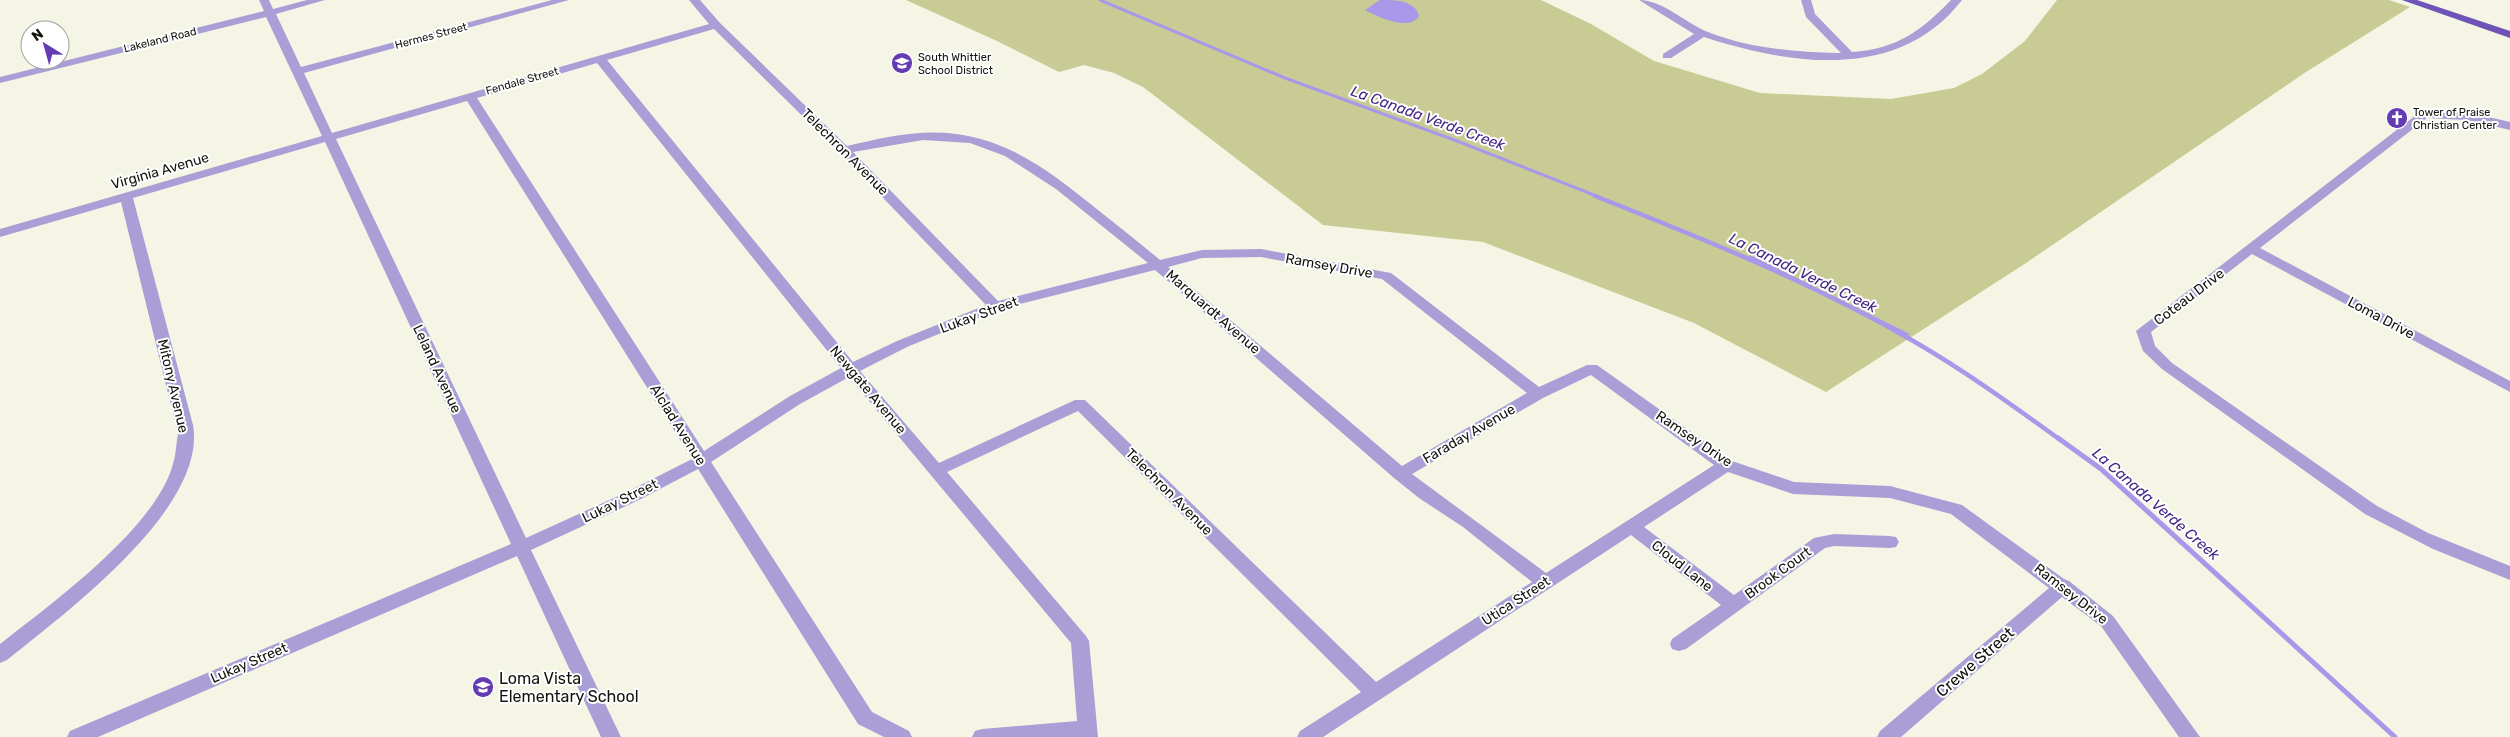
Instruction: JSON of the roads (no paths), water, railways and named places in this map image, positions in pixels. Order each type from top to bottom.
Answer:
[{"type":"main road","points":[[2406,0],[2510,35]]},
{"type":"main road","points":[[2429,0],[2510,27]]},
{"type":"street","name":"Lakeland Road","points":[[0,80],[267,6],[320,0]]},
{"type":"street","name":"Hermes Street","points":[[298,71],[564,0]]},
{"type":"street","name":"Telechron Avenue","points":[[694,0],[716,25],[844,150],[995,306]]},
{"type":"street","points":[[1644,0],[1703,33],[1781,53],[1850,56],[1887,51],[1910,41],[1927,31],[1957,0]]},
{"type":"street","points":[[1806,0],[1810,15],[1850,56]]},
{"type":"street","name":"Leland Avenue","points":[[267,6],[611,737]]},
{"type":"street","name":"Fendale Street","points":[[329,138],[716,25]]},
{"type":"street","points":[[1667,56],[1703,33]]},
{"type":"street","name":"Newgate Avenue","points":[[600,59],[851,369],[1080,641],[1087,733]]},
{"type":"street","name":"Alclad Avenue","points":[[470,96],[866,718],[902,737]]},
{"type":"street","name":"Coteau Drive","points":[[2510,126],[2454,114],[2424,115],[2252,250],[2143,331],[2148,348],[2167,366],[2401,529],[2510,573]]},
{"type":"street","name":"Marquardt Avenue","points":[[844,150],[895,138],[932,135],[972,140],[1003,150],[1033,166],[1159,265],[1400,474],[1425,494],[1469,523],[1545,582]]},
{"type":"street","name":"Virginia Avenue","points":[[0,233],[329,138]]},
{"type":"street","name":"Mitony Avenue","points":[[0,655],[111,563],[131,542],[168,492],[183,452],[186,434],[182,416],[126,196]]},
{"type":"street","name":"Loma Drive","points":[[2252,250],[2510,387]]},
{"type":"street","name":"Ramsey Drive","points":[[1159,265],[1202,254],[1261,253],[1386,276],[1538,394],[1592,368],[1726,464],[1792,488],[1890,492],[1956,508],[2063,586],[2107,621],[2190,737]]},
{"type":"street","name":"Lukay Street","points":[[77,737],[521,548],[633,496],[701,461],[795,400],[902,344],[995,306],[1159,265]]},
{"type":"street","name":"Faraday Avenue","points":[[1400,474],[1538,394]]},
{"type":"street","name":"Telechron Avenue","points":[[935,470],[1080,404],[1373,692]]},
{"type":"street","name":"Utica Street","points":[[1307,737],[1373,692],[1726,464]]},
{"type":"street","name":"Cloud Lane","points":[[1631,526],[1734,605]]},
{"type":"street","name":"Brook Court","points":[[1679,644],[1820,543],[1834,540],[1890,542]]},
{"type":"street","name":"Crewe Street","points":[[1887,737],[2063,586]]},
{"type":"street","points":[[982,737],[1087,733]]},
{"type":"waterway","name":"La Canada Verde Creek","points":[[1100,0],[1285,78],[1457,141],[1599,197]]},
{"type":"waterway","name":"La Canada Verde Creek","points":[[1595,196],[1758,263],[1837,300],[1915,342],[1952,365],[2059,439]]},
{"type":"waterway","name":"La Canada Verde Creek","points":[[2058,438],[2101,469],[2395,737]]},
{"type":"place","name":"South Whittier School District","points":[[902,63]]},
{"type":"place","name":"Tower of Praise Christian Center","points":[[2397,118]]},
{"type":"place","name":"Loma Vista Elementary School","points":[[483,687]]}]
